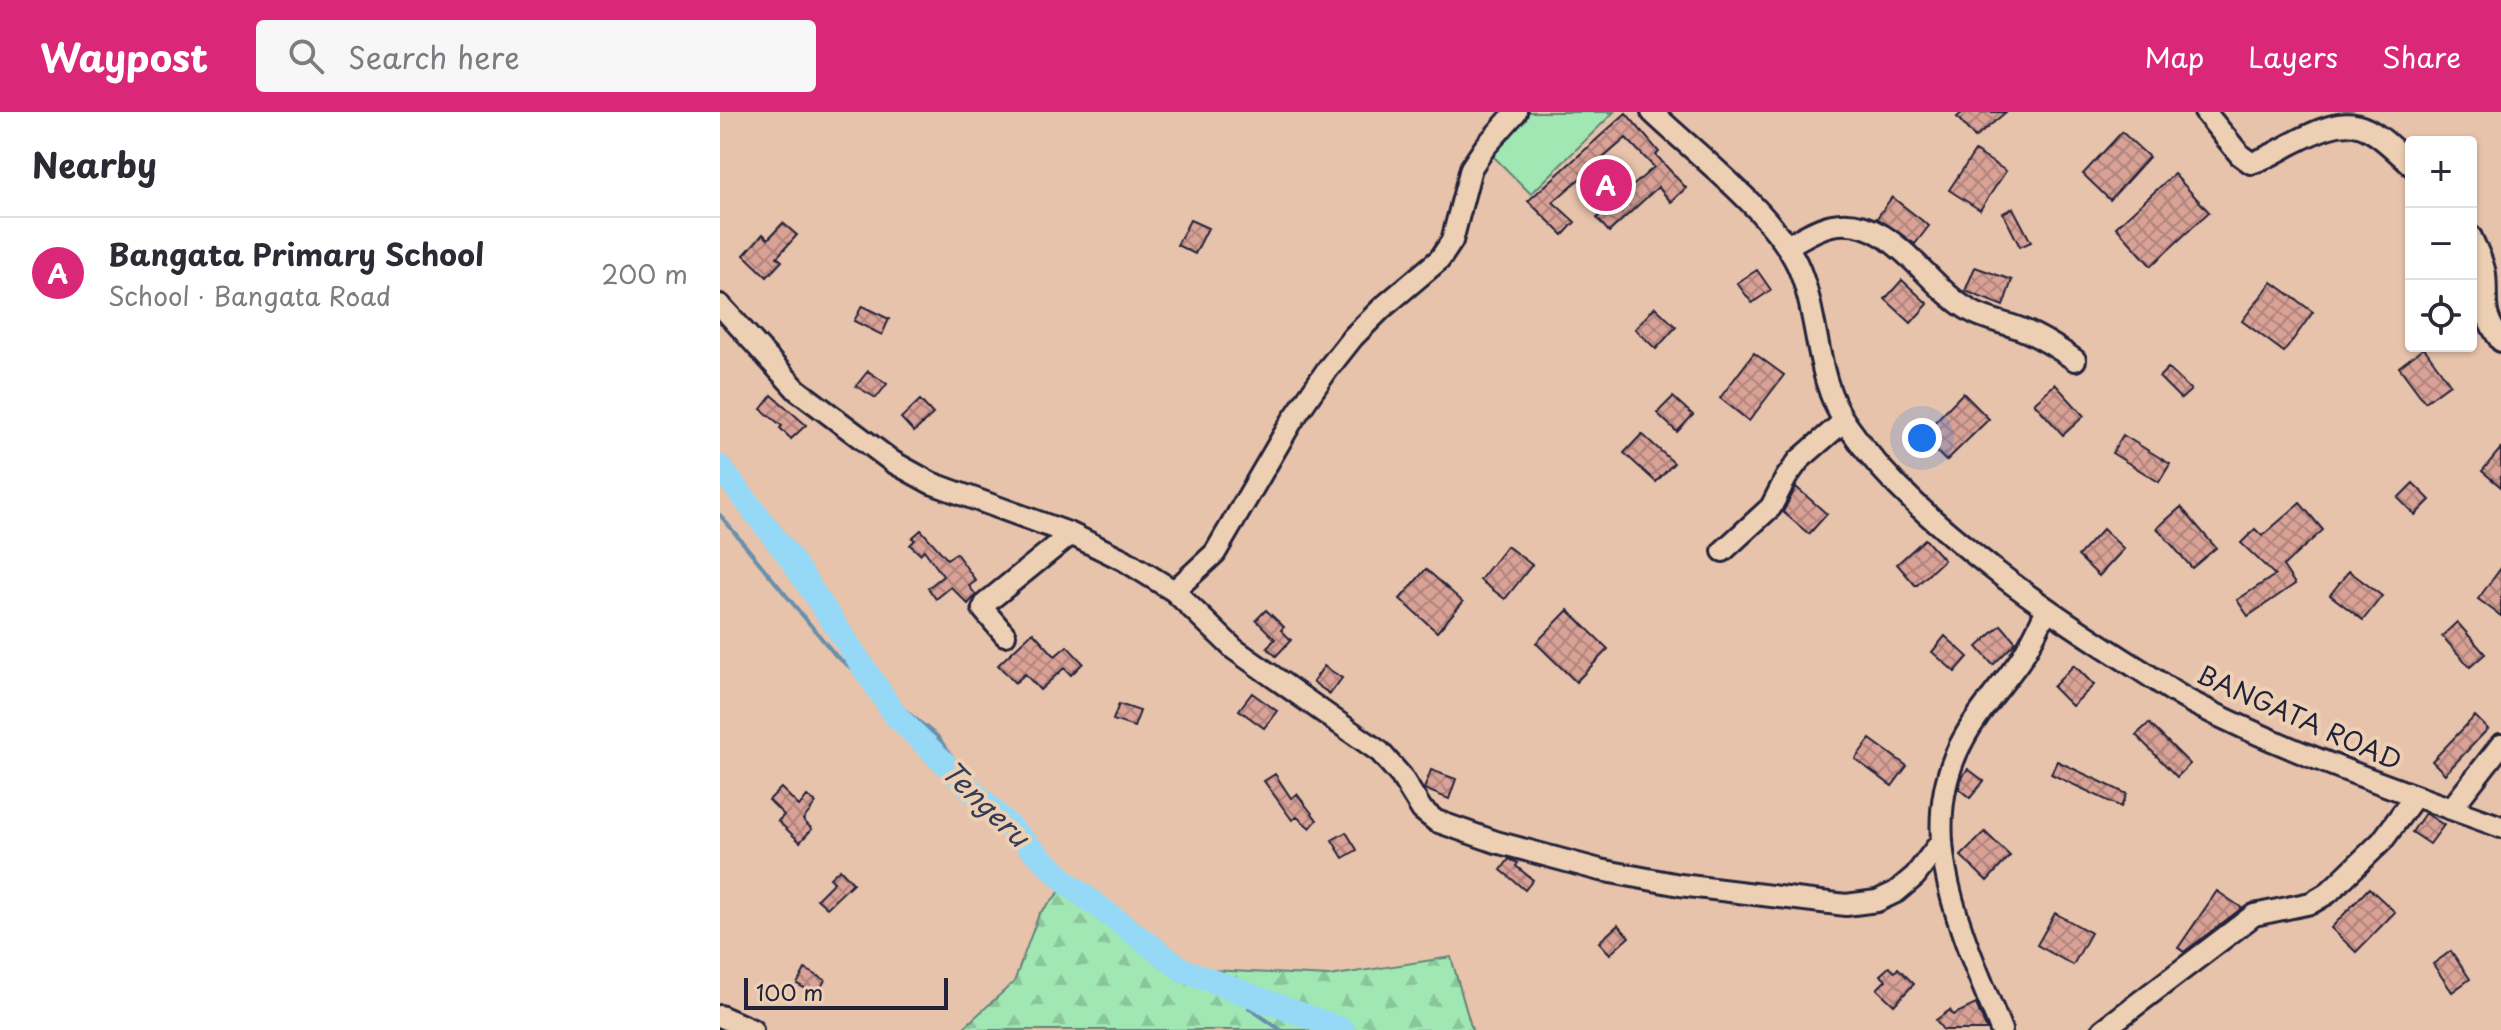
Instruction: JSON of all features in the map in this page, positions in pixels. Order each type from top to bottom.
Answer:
[{"type":"street","points":[[1174,591],[1215,553],[1292,421],[1345,348],[1382,308],[1440,259],[1452,241],[1471,168],[1516,112]]},
{"type":"street","name":"BANGATA ROAD","points":[[1652,112],[1763,216],[1787,246],[1801,274],[1830,390],[1844,421],[1891,482],[1947,533],[2102,647],[2200,706],[2359,778],[2501,827]]},
{"type":"street","points":[[2205,112],[2240,155],[2251,163],[2332,124],[2356,123],[2377,135],[2405,160]]},
{"type":"street","points":[[1787,246],[1834,224],[1866,228],[1890,240],[1961,306],[1984,318],[2021,329],[2075,360]]},
{"type":"street","points":[[2477,252],[2485,272],[2484,307],[2490,325],[2501,341]]},
{"type":"street","points":[[720,305],[797,390],[893,462],[931,483],[1071,534],[1124,560],[1174,591],[1234,649],[1380,752],[1430,818],[1496,842],[1639,878],[1846,905],[1877,901],[1896,892],[1915,876],[1940,843]]},
{"type":"street","points":[[1723,551],[1771,507],[1799,460],[1844,421]]},
{"type":"street","points":[[1005,635],[987,617],[983,609],[986,603],[1071,534]]},
{"type":"street","points":[[2001,1030],[1958,920],[1940,843],[1944,794],[1963,739],[1983,707],[2017,664],[2047,609]]},
{"type":"street","points":[[2451,809],[2501,745]]},
{"type":"street","points":[[2103,1030],[2254,915],[2311,903],[2328,893],[2382,841],[2415,796]]},
{"type":"street","points":[[720,1016],[752,1030]]},
{"type":"green space","points":[[1526,112],[1614,112],[1531,194],[1487,150]]},
{"type":"green space","points":[[1067,884],[1191,969],[1329,976],[1451,957],[1472,1030],[961,1030],[1014,982],[1039,914]]},
{"type":"building","points":[[1963,112],[2006,112],[1975,138],[1957,117]]},
{"type":"building","points":[[1626,113],[1659,152],[1656,155],[1686,188],[1671,202],[1658,187],[1609,232],[1597,218],[1654,167],[1626,138],[1553,202],[1575,222],[1563,235],[1528,201]]},
{"type":"building","points":[[2122,132],[2149,157],[2110,200],[2083,174]]},
{"type":"building","points":[[1975,151],[2006,171],[1980,210],[1949,190]]},
{"type":"building","points":[[2174,174],[2209,212],[2151,266],[2116,227]]},
{"type":"building","points":[[1892,197],[1929,226],[1915,244],[1877,218]]},
{"type":"building","points":[[2013,208],[2031,242],[2020,247],[2003,213]]},
{"type":"building","points":[[1190,220],[1208,228],[1195,254],[1177,245]]},
{"type":"building","points":[[783,223],[797,235],[777,257],[782,261],[767,277],[744,255],[763,234],[768,239]]},
{"type":"building","points":[[1975,267],[2012,280],[2003,306],[1965,291]]},
{"type":"building","points":[[1757,270],[1771,290],[1752,303],[1737,283]]},
{"type":"building","points":[[1902,280],[1928,304],[1911,323],[1885,299]]},
{"type":"building","points":[[2272,282],[2313,312],[2284,352],[2242,321]]},
{"type":"building","points":[[862,306],[889,319],[882,335],[854,321]]},
{"type":"building","points":[[1655,307],[1676,327],[1656,349],[1635,329]]},
{"type":"building","points":[[2419,352],[2427,352],[2450,384],[2425,402],[2399,367]]},
{"type":"building","points":[[1754,353],[1784,375],[1749,421],[1720,398]]},
{"type":"building","points":[[2168,368],[2191,390],[2181,399],[2159,377]]},
{"type":"building","points":[[868,371],[887,384],[876,398],[856,386]]},
{"type":"building","points":[[2055,384],[2084,416],[2063,435],[2034,403]]},
{"type":"building","points":[[1963,393],[1989,419],[1946,461],[1921,436]]},
{"type":"building","points":[[772,395],[806,425],[791,439],[780,428],[782,426],[761,409]]},
{"type":"building","points":[[1673,397],[1693,415],[1677,432],[1657,413]]},
{"type":"building","points":[[920,400],[933,414],[914,432],[901,418]]},
{"type":"building","points":[[1642,434],[1674,463],[1656,482],[1624,453]]},
{"type":"building","points":[[2123,435],[2170,464],[2159,482],[2112,453]]},
{"type":"building","points":[[2501,448],[2501,487],[2482,471]]},
{"type":"building","points":[[2413,483],[2430,500],[2415,515],[2398,498]]},
{"type":"building","points":[[1796,487],[1827,514],[1809,534],[1783,512]]},
{"type":"building","points":[[2300,503],[2323,530],[2283,566],[2295,584],[2248,616],[2237,600],[2275,575],[2241,543],[2255,529],[2262,536]]},
{"type":"building","points":[[2181,507],[2216,548],[2192,568],[2157,528]]},
{"type":"building","points":[[2103,529],[2124,549],[2099,576],[2078,556]]},
{"type":"building","points":[[921,530],[947,559],[956,553],[976,581],[969,586],[976,595],[968,604],[951,587],[936,599],[928,588],[943,576],[924,550],[920,554],[910,545],[915,540],[912,538]]},
{"type":"building","points":[[1925,539],[1944,560],[1916,586],[1897,564]]},
{"type":"building","points":[[1507,546],[1532,565],[1505,599],[1480,580]]},
{"type":"building","points":[[2501,568],[2501,616],[2478,599]]},
{"type":"building","points":[[1426,569],[1463,602],[1437,632],[1400,599]]},
{"type":"building","points":[[2349,571],[2382,596],[2363,620],[2330,595]]},
{"type":"building","points":[[1266,610],[1284,627],[1281,630],[1291,640],[1276,656],[1267,648],[1275,639],[1256,620]]},
{"type":"building","points":[[1568,610],[1608,649],[1576,682],[1536,643]]},
{"type":"building","points":[[2457,622],[2485,654],[2470,667],[2442,636]]},
{"type":"building","points":[[2001,625],[2016,642],[1993,665],[1977,647]]},
{"type":"building","points":[[1033,632],[1055,656],[1067,646],[1083,663],[1071,675],[1064,668],[1040,690],[1025,674],[1015,683],[998,665]]},
{"type":"building","points":[[1945,636],[1968,657],[1955,672],[1932,652]]},
{"type":"building","points":[[2074,665],[2094,685],[2072,706],[2053,687]]},
{"type":"building","points":[[1324,666],[1342,678],[1330,694],[1313,682]]},
{"type":"building","points":[[1252,693],[1277,711],[1264,728],[1239,710]]},
{"type":"building","points":[[1119,704],[1140,711],[1134,727],[1113,720]]},
{"type":"building","points":[[2475,716],[2488,729],[2445,774],[2432,761]]},
{"type":"building","points":[[2149,723],[2190,764],[2177,777],[2136,735]]},
{"type":"building","points":[[1870,739],[1907,766],[1892,786],[1855,759]]},
{"type":"building","points":[[2057,761],[2127,794],[2121,807],[2051,774]]},
{"type":"building","points":[[1968,769],[1984,781],[1970,798],[1959,789],[1961,778]]},
{"type":"building","points":[[1431,770],[1456,779],[1449,799],[1424,789]]},
{"type":"building","points":[[1275,774],[1291,798],[1297,794],[1317,820],[1310,828],[1297,817],[1292,820],[1264,781]]},
{"type":"building","points":[[781,788],[799,806],[807,796],[816,803],[803,820],[812,829],[800,842],[778,821],[784,815],[769,800]]},
{"type":"building","points":[[2425,813],[2444,825],[2430,844],[2412,832]]},
{"type":"building","points":[[1346,832],[1357,850],[1343,858],[1332,840]]},
{"type":"building","points":[[1985,832],[2010,856],[1987,881],[1961,856]]},
{"type":"building","points":[[1509,859],[1518,863],[1516,866],[1533,880],[1525,890],[1501,870]]},
{"type":"building","points":[[840,869],[853,883],[827,908],[817,899],[834,882],[830,878]]},
{"type":"building","points":[[2369,888],[2395,912],[2356,952],[2331,928]]},
{"type":"building","points":[[2217,891],[2242,908],[2184,952],[2178,948]]},
{"type":"building","points":[[2055,913],[2091,933],[2073,965],[2037,945]]},
{"type":"building","points":[[1618,925],[1629,937],[1610,954],[1599,942]]},
{"type":"building","points":[[2451,951],[2470,979],[2452,992],[2433,964]]},
{"type":"building","points":[[1889,967],[1895,972],[1898,968],[1914,984],[1894,1005],[1877,989],[1886,980],[1880,975]]},
{"type":"building","points":[[805,969],[825,980],[817,995],[797,984]]},
{"type":"building","points":[[1976,1004],[1987,1030],[1943,1030],[1936,1020],[1950,1010],[1953,1015]]},
{"type":"waterway","name":"Tengeru","points":[[720,467],[791,559],[896,716],[1067,883],[1183,970],[1343,1030]]},
{"type":"waterway","points":[[720,515],[836,656],[937,736],[1023,854],[1165,951]]},
{"type":"waterway","points":[[1249,1008],[1281,1030]]},
{"type":"place","name":"Bangata Primary School","points":[[1606,185]]}]
